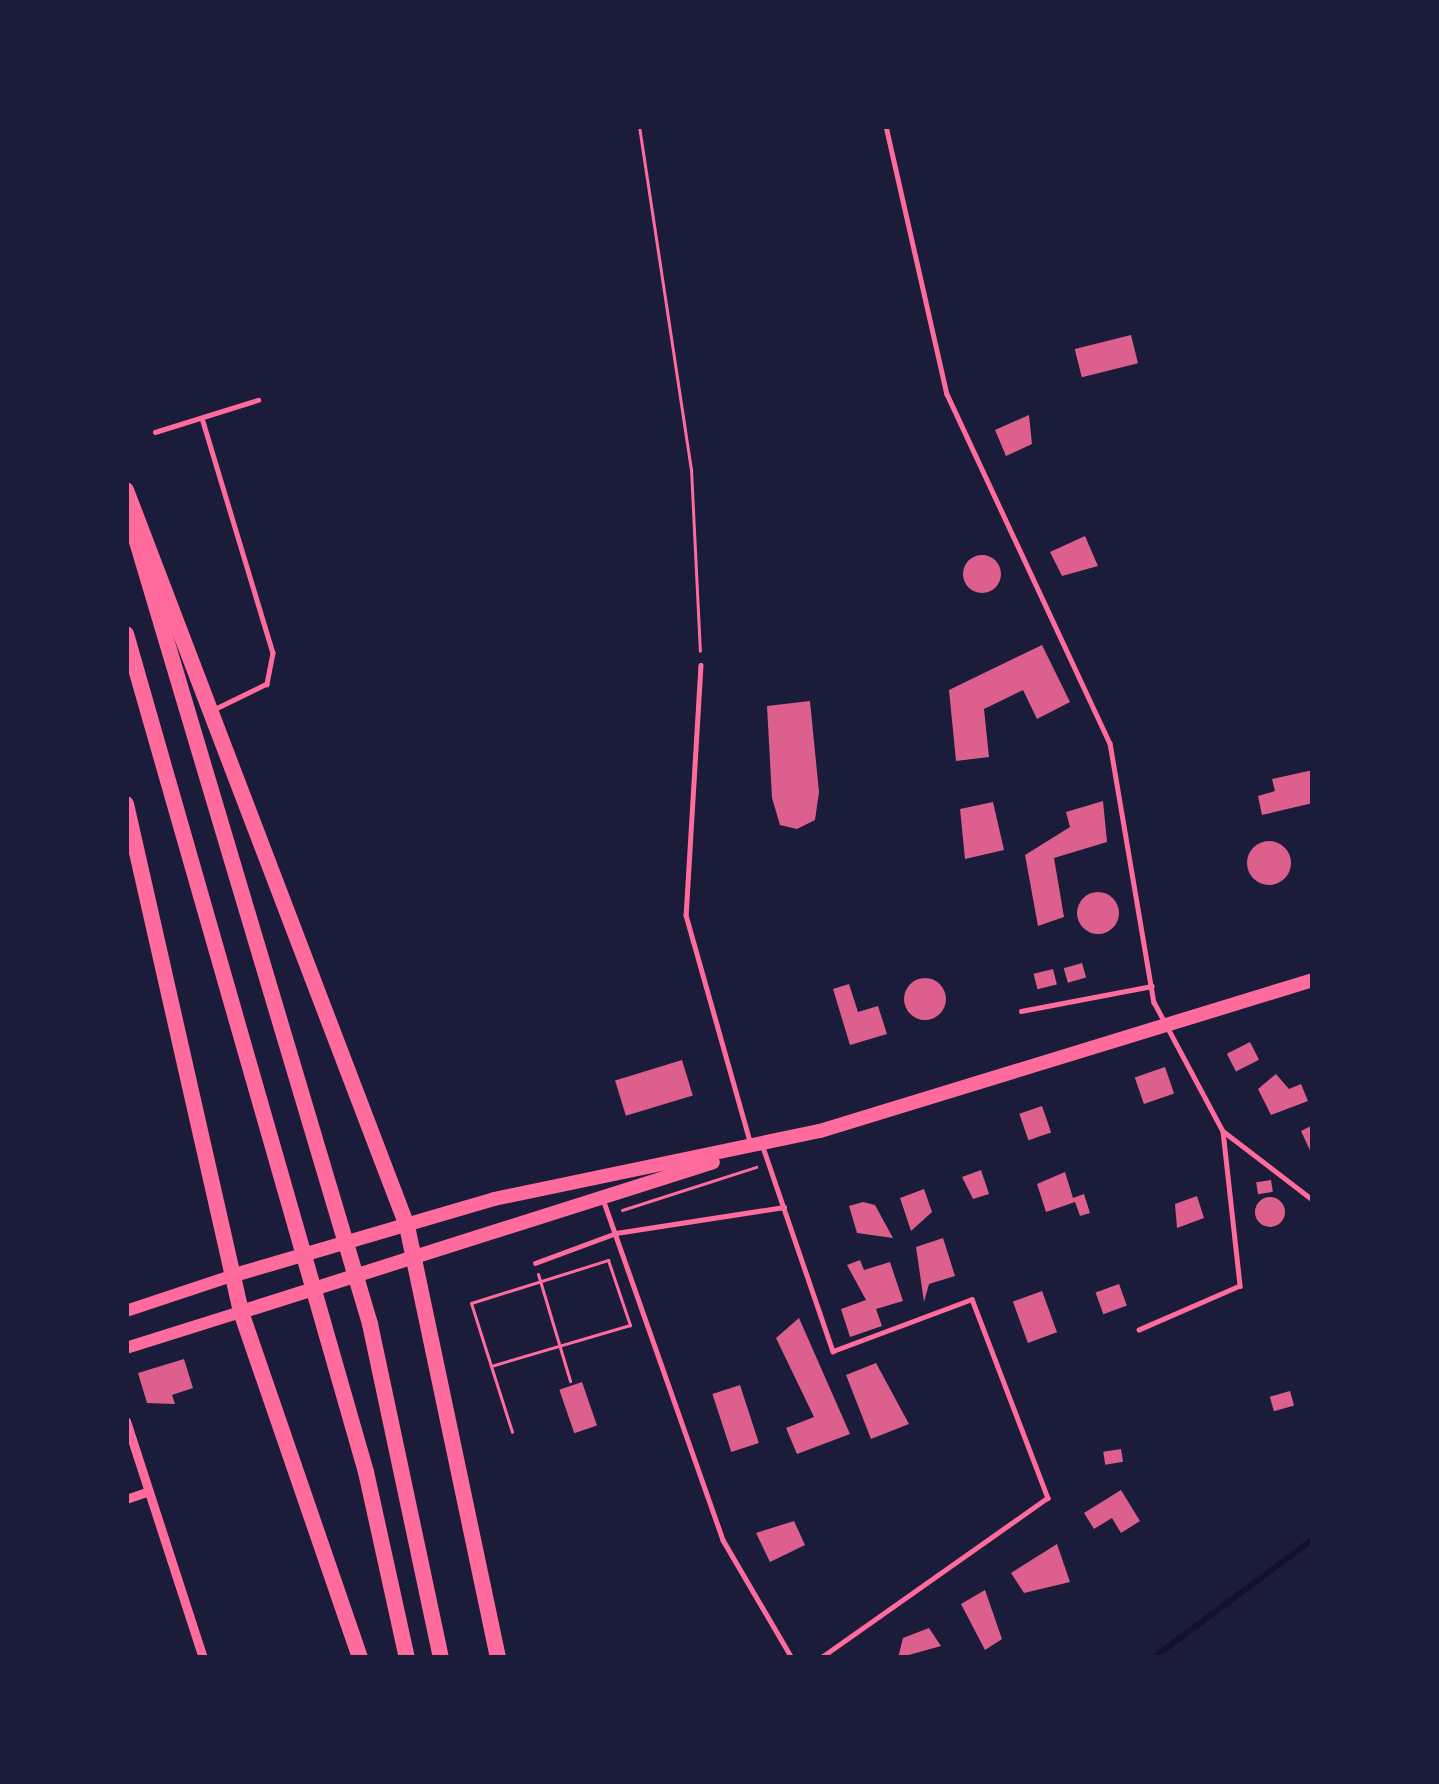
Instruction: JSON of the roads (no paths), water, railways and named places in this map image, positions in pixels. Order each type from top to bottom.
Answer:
[{"type":"highway","points":[[126,490],[216,709],[407,1226],[498,1658]]},
{"type":"highway","points":[[126,505],[370,1324],[441,1658]]},
{"type":"highway","points":[[126,634],[366,1472],[407,1658]]},
{"type":"highway","points":[[126,804],[231,1276],[360,1658]]},
{"type":"main road","points":[[126,1348],[416,1261],[758,1148],[1313,980]]},
{"type":"main road","points":[[126,1311],[407,1226],[758,1148]]},
{"type":"street","points":[[126,1421],[203,1658]]},
{"type":"street","points":[[126,1498],[149,1491]]},
{"type":"lane","points":[[886,126],[947,394],[1110,743],[1162,1026],[1204,1080],[1223,1131],[1240,1286],[1138,1330]]},
{"type":"lane","points":[[155,432],[258,400]]},
{"type":"lane","points":[[202,418],[273,653],[267,684],[216,709]]},
{"type":"lane","points":[[701,665],[686,915],[758,1148],[784,1207],[833,1352],[972,1299],[1048,1498],[821,1658]]},
{"type":"lane","points":[[1021,1011],[1152,986]]},
{"type":"lane","points":[[1223,1131],[1313,1200]]},
{"type":"lane","points":[[603,1199],[724,1540],[792,1658]]},
{"type":"lane","points":[[535,1263],[616,1233],[784,1207]]},
{"type":"lane","points":[[1313,1268],[1313,1330]]},
{"type":"waterway","points":[[1153,1658],[1313,1539]]}]
